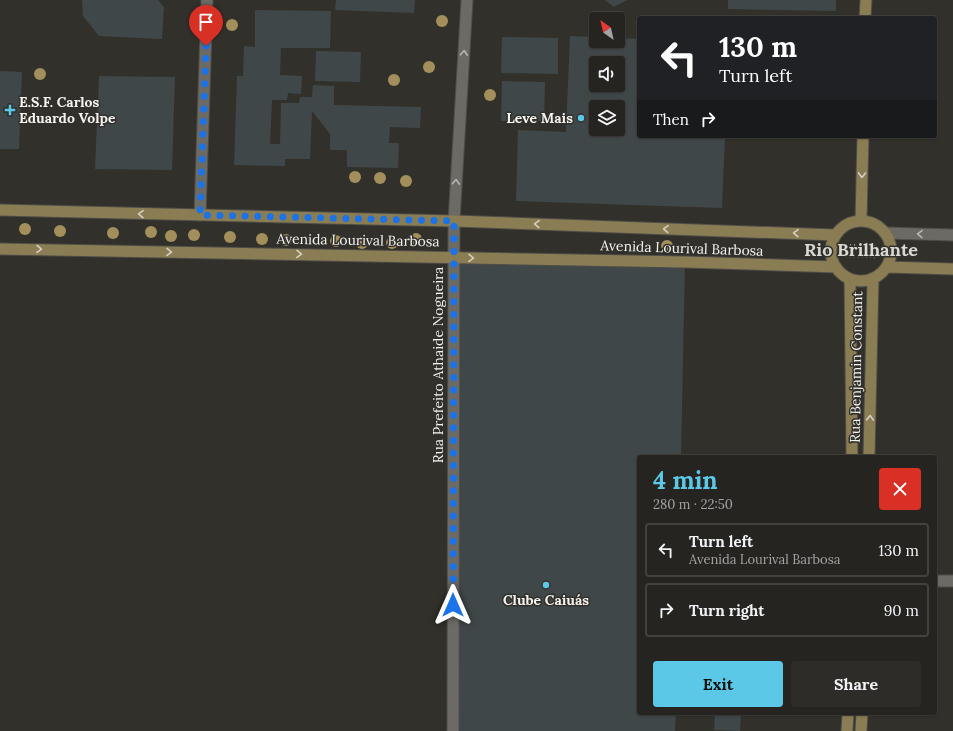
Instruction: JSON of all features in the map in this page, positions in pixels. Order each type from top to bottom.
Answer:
[{"type":"main road","points":[[865,16],[866,0]]},
{"type":"main road","points":[[861,220],[863,138]]},
{"type":"main road","name":"Avenida Lourival Barbosa","points":[[0,210],[454,221],[835,235]]},
{"type":"main road","points":[[861,220],[880,226],[886,233],[892,250],[887,267],[873,278],[858,281],[850,279],[836,267],[831,251],[835,235],[842,227],[851,222],[861,220]]},
{"type":"main road","name":"Avenida Lourival Barbosa","points":[[0,249],[453,257],[836,267]]},
{"type":"main road","points":[[887,267],[953,269]]},
{"type":"main road","name":"Rua Benjamin Constant","points":[[869,455],[873,278]]},
{"type":"main road","name":"Rua Benjamin Constant","points":[[850,279],[852,455]]},
{"type":"main road","points":[[847,731],[848,715]]},
{"type":"main road","points":[[861,731],[862,715]]},
{"type":"street","points":[[200,215],[207,0]]},
{"type":"street","name":"Rua Prefeito Athaide Nogueira","points":[[453,731],[453,257],[467,0]]},
{"type":"street","points":[[886,233],[953,235]]},
{"type":"street","points":[[937,581],[953,581]]},
{"type":"building","points":[[82,0],[158,0],[164,7],[162,39],[99,36],[83,16]]},
{"type":"building","points":[[336,0],[415,0],[414,13],[335,10]]},
{"type":"building","points":[[605,0],[627,0],[614,7]]},
{"type":"building","points":[[728,0],[836,0],[836,11],[728,9]]},
{"type":"building","points":[[255,10],[331,11],[330,48],[281,48],[280,75],[302,76],[301,94],[288,93],[287,100],[272,100],[270,144],[280,144],[281,103],[299,103],[300,97],[312,97],[313,85],[334,86],[334,105],[421,107],[420,128],[390,127],[389,143],[399,143],[398,168],[347,167],[347,150],[330,150],[330,134],[312,111],[310,159],[285,159],[285,166],[234,165],[237,76],[243,76],[244,46],[255,47]]},
{"type":"building","name":"Leve Mais","points":[[570,36],[589,37],[589,48],[625,48],[625,38],[637,39],[637,138],[725,138],[722,208],[516,201],[518,130],[566,132]]},
{"type":"building","points":[[502,37],[558,38],[558,74],[501,73]]},
{"type":"building","points":[[316,51],[361,52],[360,82],[315,81]]},
{"type":"building","name":"E.S.F. Carlos Eduardo Volpe","points":[[0,71],[22,72],[19,149],[0,149]]},
{"type":"building","points":[[99,76],[175,77],[172,170],[95,169]]},
{"type":"building","points":[[502,81],[545,82],[544,121],[501,121]]},
{"type":"building","name":"Clube Caiuás","points":[[453,257],[685,262],[681,455],[637,455],[637,715],[676,715],[675,731],[453,731]]},
{"type":"building","points":[[715,715],[741,715],[740,731],[714,730]]},
{"type":"place","name":"E.S.F. Carlos Eduardo Volpe","points":[[10,110]]},
{"type":"place","name":"Leve Mais","points":[[581,118]]},
{"type":"place","name":"Clube Caiuás","points":[[546,585]]},
{"type":"district","name":"Rio Brilhante","points":[[861,250]]},
{"type":"route","points":[[206,46],[200,215],[454,221],[453,605]]}]
